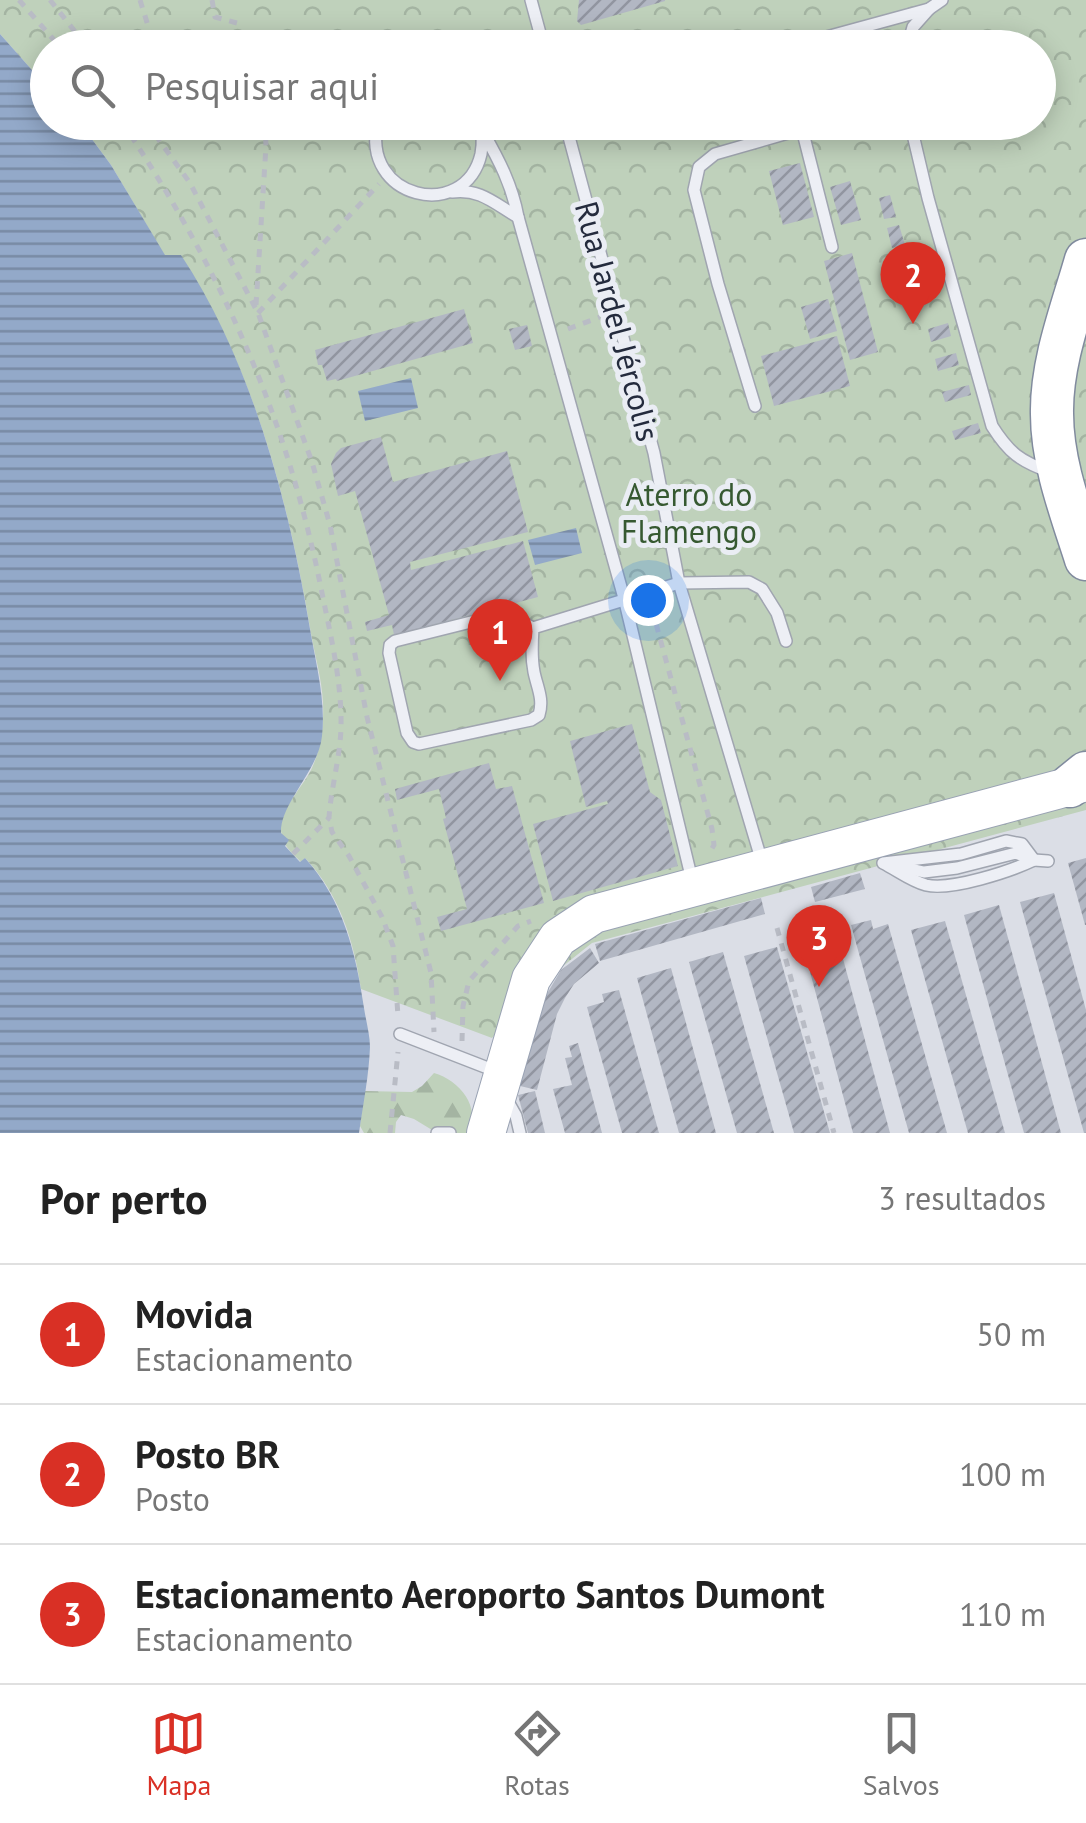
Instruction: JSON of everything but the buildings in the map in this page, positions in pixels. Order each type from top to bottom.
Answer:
[{"type":"highway","points":[[1086,260],[1058,362],[1052,410],[1061,476],[1086,559]]},
{"type":"main road","points":[[503,1113],[531,980],[558,938],[594,914],[691,878],[868,854],[1081,780]]},
{"type":"lane","points":[[532,0],[540,30]]},
{"type":"lane","points":[[850,30],[929,8],[942,0]]},
{"type":"lane","points":[[912,30],[929,8]]},
{"type":"lane","points":[[375,140],[378,160],[398,186],[428,196],[466,190],[486,195],[518,217]]},
{"type":"lane","points":[[442,194],[470,176],[479,162],[481,140]]},
{"type":"lane","points":[[487,140],[514,194],[624,598],[691,878]]},
{"type":"lane","name":"Rua Jardel Jércolis","points":[[569,140],[654,454],[679,583],[764,868]]},
{"type":"lane","points":[[755,406],[694,190],[699,168],[715,154],[764,140]]},
{"type":"lane","points":[[805,140],[832,247]]},
{"type":"lane","points":[[914,140],[992,426],[1004,445],[1023,462],[1061,476]]},
{"type":"lane","points":[[534,628],[534,674],[542,700],[539,714],[531,720],[419,744],[413,742],[389,653],[395,640],[500,615],[534,628],[679,583],[749,582],[762,589],[777,613],[786,641]]},
{"type":"lane","points":[[1006,841],[1022,844],[1041,861],[952,885],[932,886],[868,854],[960,854],[1006,841]]},
{"type":"lane","points":[[400,1034],[462,1057],[503,1113]]},
{"type":"lane","points":[[436,1133],[450,1133]]},
{"type":"path","points":[[20,0],[46,30]]},
{"type":"path","points":[[50,0],[74,30]]},
{"type":"path","points":[[140,0],[149,30]]},
{"type":"path","points":[[212,0],[214,17],[237,23],[240,30]]},
{"type":"path","points":[[134,140],[210,267],[243,336],[294,475],[315,556],[335,656],[341,729],[329,818],[332,832],[350,856],[392,946],[400,1034],[390,1133]]},
{"type":"path","points":[[159,140],[190,183],[257,311],[312,462],[330,526],[368,717],[432,972],[434,1046]]},
{"type":"path","points":[[257,311],[266,140]]},
{"type":"path","points":[[257,311],[387,176]]},
{"type":"path","points":[[551,334],[616,312]]},
{"type":"path","points":[[647,592],[712,829],[714,845],[691,878]]},
{"type":"path","points":[[294,854],[329,818]]},
{"type":"path","points":[[462,1057],[463,1006],[468,982],[518,926],[532,920]]},
{"type":"path","points":[[776,928],[834,1133]]},
{"type":"green space","name":"Aterro do Flamengo","points":[[0,0],[1086,0],[1086,810],[592,943],[543,982],[492,1038],[361,989],[354,953],[336,902],[317,872],[305,858],[301,862],[294,855],[282,836],[284,815],[317,754],[323,703],[291,531],[264,435],[248,388],[206,299],[181,256],[165,256],[93,140],[1056,140],[1056,30],[30,30],[30,68],[0,34]]},
{"type":"green space","points":[[434,1073],[452,1082],[466,1096],[472,1114],[467,1133],[437,1133],[401,1115],[395,1133],[364,1133],[360,1126],[364,1091],[412,1092]]},
{"type":"water","points":[[0,34],[30,68],[30,140],[93,140],[165,255],[181,255],[228,341],[247,387],[291,533],[323,709],[319,749],[287,810],[281,833],[289,840],[285,846],[300,862],[305,858],[318,874],[338,909],[352,947],[370,1042],[359,1133],[0,1133]]},
{"type":"water","points":[[411,378],[418,408],[365,421],[358,391]]},
{"type":"water","points":[[576,528],[582,553],[535,565],[528,540]]},
{"type":"place","name":"Posto BR","points":[[913,324]]},
{"type":"place","name":"Movida","points":[[500,681]]},
{"type":"place","name":"Estacionamento Aeroporto Santos Dumont","points":[[819,987]]}]
